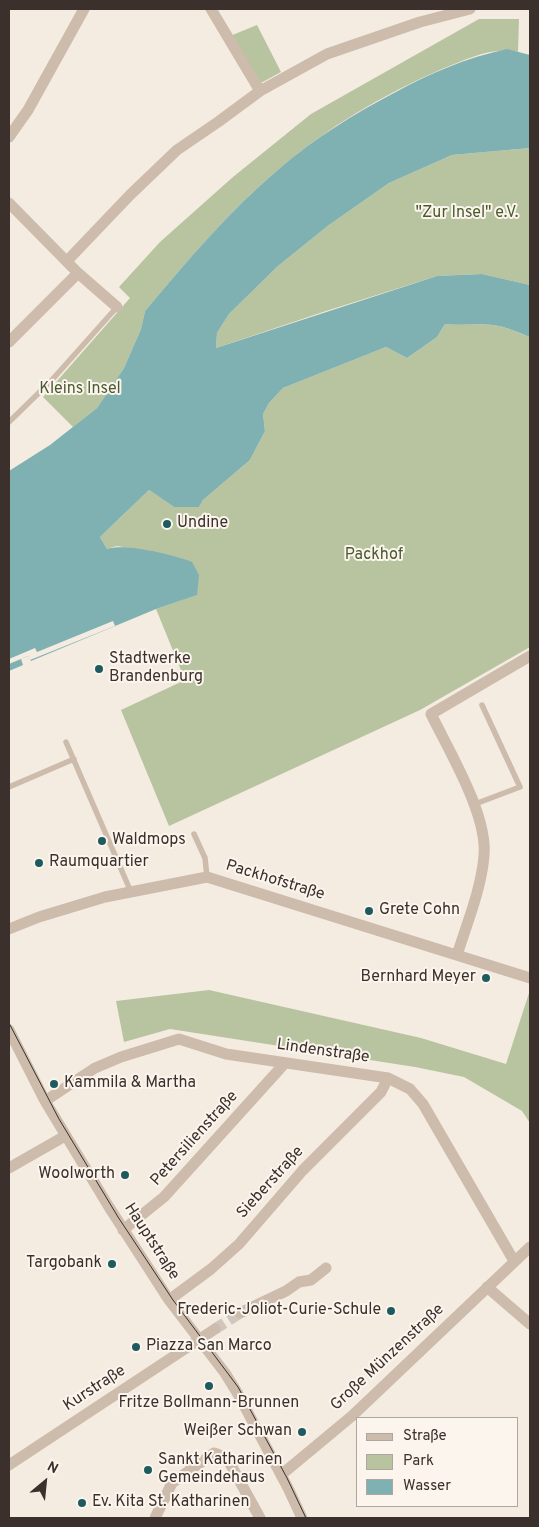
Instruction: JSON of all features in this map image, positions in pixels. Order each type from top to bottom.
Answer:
[{"type":"street","points":[[9,137],[28,110],[84,9]]},
{"type":"street","points":[[211,9],[260,91]]},
{"type":"street","points":[[67,262],[130,195],[177,150],[260,91],[327,54],[420,22],[470,9]]},
{"type":"street","points":[[9,203],[78,273],[117,307]]},
{"type":"street","points":[[9,342],[78,273]]},
{"type":"street","points":[[456,955],[480,880],[484,854],[475,804],[431,714],[530,656]]},
{"type":"street","name":"Packhofstraße","points":[[9,929],[39,917],[105,898],[207,877],[530,978]]},
{"type":"street","name":"Hauptstraße","points":[[9,1030],[45,1101],[123,1230],[169,1300],[225,1373],[238,1394],[302,1518]]},
{"type":"street","name":"Lindenstraße","points":[[45,1101],[96,1068],[121,1057],[179,1038],[226,1054],[388,1078],[410,1089],[423,1104],[514,1261]]},
{"type":"street","name":"Petersilienstraße","points":[[123,1230],[164,1197],[285,1064]]},
{"type":"street","name":"Sieberstraße","points":[[169,1300],[239,1244],[303,1170],[381,1092],[388,1078]]},
{"type":"street","points":[[9,1168],[65,1136]]},
{"type":"street","name":"Große Münzenstraße","points":[[281,1475],[352,1416],[530,1247]]},
{"type":"street","points":[[240,1313],[286,1292],[299,1282],[311,1280],[326,1268]]},
{"type":"street","points":[[487,1287],[530,1324]]},
{"type":"street","name":"Kurstraße","points":[[9,1465],[215,1329]]},
{"type":"street","points":[[155,1518],[172,1483],[214,1453],[227,1458],[260,1518]]},
{"type":"lane","points":[[9,422],[51,381],[117,307]]},
{"type":"lane","points":[[475,804],[520,787],[482,706]]},
{"type":"lane","points":[[66,742],[131,892]]},
{"type":"lane","points":[[9,787],[18,785],[74,759]]},
{"type":"lane","points":[[194,834],[205,858],[207,877]]},
{"type":"green space","name":"Kleins Insel","points":[[479,19],[519,19],[518,52],[489,52],[442,69],[378,100],[317,139],[280,168],[226,219],[145,311],[141,329],[124,368],[97,408],[73,427],[43,397],[130,298],[119,287],[160,242],[233,177],[311,114]]},
{"type":"green space","points":[[257,25],[281,72],[259,84],[230,36]]},
{"type":"green space","name":"\"Zur Insel\" e.V.","points":[[530,148],[530,285],[482,274],[437,276],[216,348],[217,333],[229,314],[278,266],[329,225],[389,183],[452,155]]},
{"type":"green space","name":"Packhof","points":[[445,324],[487,324],[507,328],[530,337],[530,647],[420,710],[169,826],[121,710],[185,680],[156,609],[196,595],[145,551],[117,546],[107,549],[100,537],[149,490],[174,507],[199,507],[203,500],[250,460],[265,431],[263,414],[269,403],[283,388],[386,347],[407,358],[437,337]]},
{"type":"green space","points":[[209,990],[421,1038],[506,1064],[530,990],[530,1123],[522,1111],[464,1077],[415,1067],[170,1029],[124,1042],[116,1001]]},
{"type":"water","points":[[507,49],[530,55],[530,148],[452,155],[389,183],[329,225],[278,266],[229,314],[217,333],[216,348],[437,276],[482,274],[530,285],[530,337],[507,328],[487,324],[445,324],[437,337],[407,358],[386,347],[283,388],[269,403],[263,414],[265,431],[250,460],[203,500],[199,507],[174,507],[149,490],[100,537],[107,549],[137,549],[162,553],[192,562],[199,575],[197,595],[156,609],[31,661],[28,656],[21,659],[23,665],[9,671],[9,471],[50,445],[97,408],[124,368],[141,329],[145,311],[226,219],[280,168],[335,127],[364,109],[435,73],[463,62]]},
{"type":"pier","points":[[113,621],[115,626],[30,660],[28,656],[9,664],[9,659],[35,648],[37,652]]},
{"type":"tunnel","points":[[215,1329],[240,1313]]},
{"type":"tram line","points":[[9,1023],[59,1119],[118,1217],[173,1300],[238,1387],[287,1478],[306,1518]]},
{"type":"place","name":"Undine","points":[[167,524]]},
{"type":"place","name":"Stadtwerke Brandenburg","points":[[99,669]]},
{"type":"place","name":"Waldmops","points":[[102,841]]},
{"type":"place","name":"Raumquartier","points":[[39,863]]},
{"type":"place","name":"Grete Cohn","points":[[369,911]]},
{"type":"place","name":"Bernhard Meyer","points":[[486,978]]},
{"type":"place","name":"Kammila & Martha","points":[[54,1084]]},
{"type":"place","name":"Woolworth","points":[[125,1175]]},
{"type":"place","name":"Targobank","points":[[112,1264]]},
{"type":"place","name":"Frederic-Joliot-Curie-Schule","points":[[391,1311]]},
{"type":"place","name":"Piazza San Marco","points":[[136,1347]]},
{"type":"place","name":"Fritze Bollmann-Brunnen","points":[[209,1386]]},
{"type":"place","name":"Weißer Schwan","points":[[302,1432]]},
{"type":"place","name":"Sankt Katharinen Gemeindehaus","points":[[148,1470]]},
{"type":"place","name":"Ev. Kita St. Katharinen","points":[[82,1503]]}]
